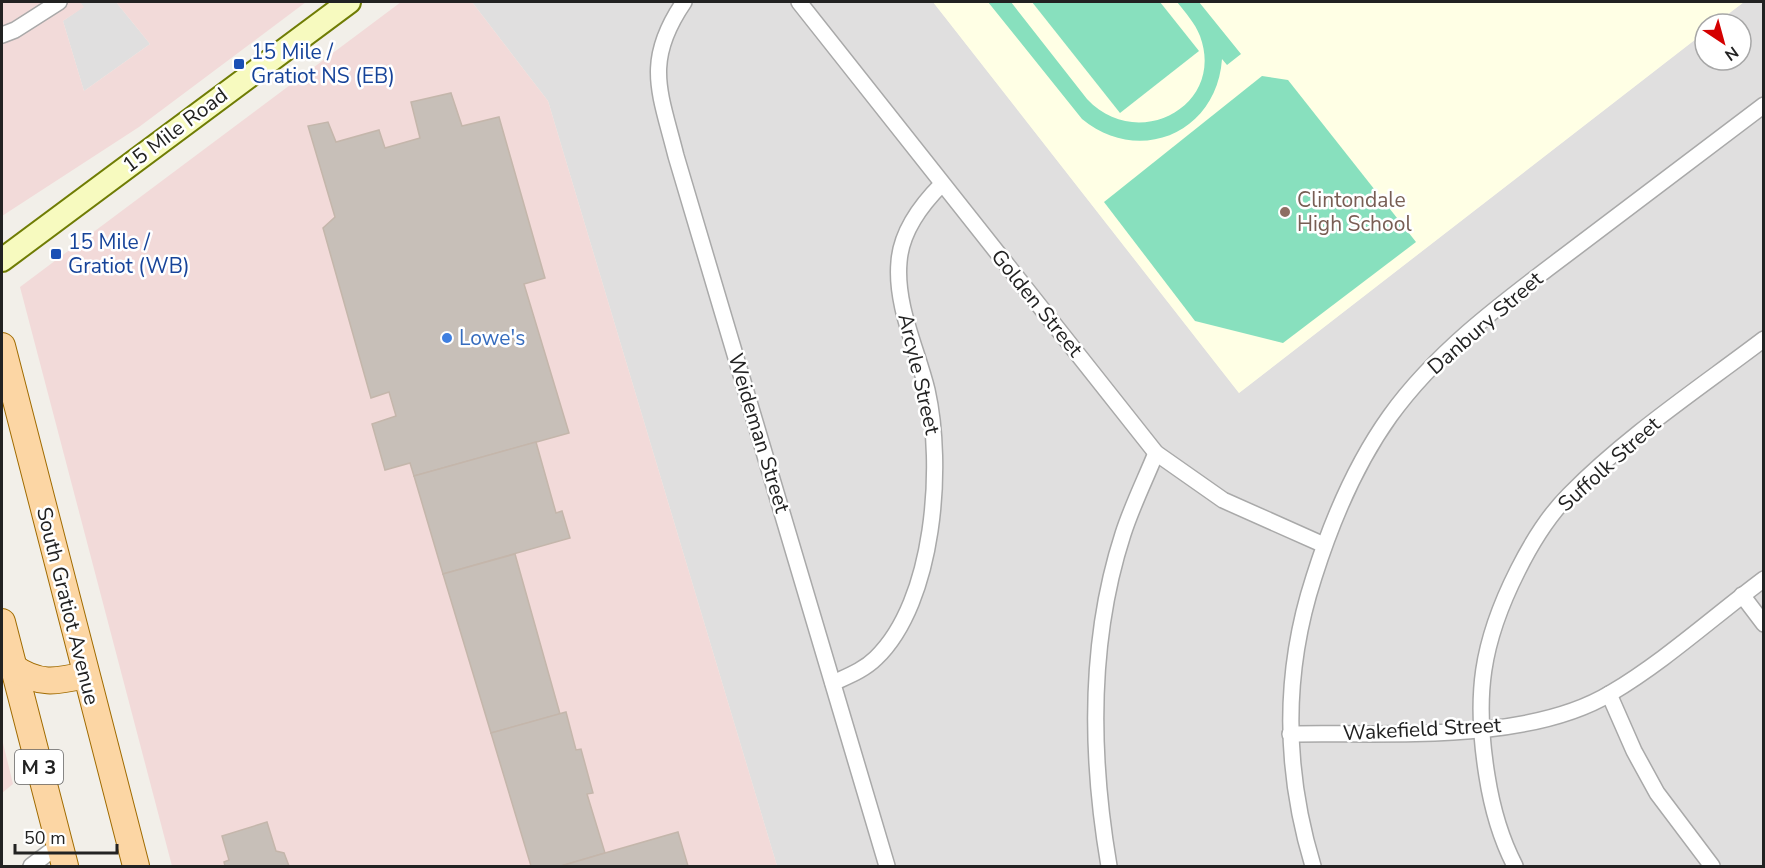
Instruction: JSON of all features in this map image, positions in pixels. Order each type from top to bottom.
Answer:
[{"type":"main road","name":"15 Mile Road","points":[[2,260],[349,2]]},
{"type":"main road","name":"South Gratiot Avenue","points":[[2,346],[136,867]]},
{"type":"main road","name":"M 3","points":[[2,622],[62,856]]},
{"type":"main road","points":[[13,667],[38,681],[50,682],[85,675]]},
{"type":"street","points":[[2,35],[15,30],[59,2]]},
{"type":"street","name":"Weideman Street","points":[[684,2],[670,22],[661,46],[657,70],[659,91],[676,156],[887,867]]},
{"type":"street","name":"Golden Street","points":[[799,2],[1156,453],[1223,500],[1324,545]]},
{"type":"street","name":"Danbury Street","points":[[1313,867],[1304,834],[1290,734],[1294,657],[1304,609],[1324,545],[1345,494],[1367,452],[1391,415],[1449,350],[1538,276],[1764,105]]},
{"type":"street","name":"Arcyle Street","points":[[833,683],[859,671],[876,658],[892,639],[908,609],[930,530],[936,470],[932,415],[899,287],[898,262],[910,227],[920,209],[942,184]]},
{"type":"street","name":"Suffolk Street","points":[[1515,867],[1499,831],[1492,807],[1479,730],[1486,653],[1502,601],[1527,551],[1567,496],[1614,454],[1764,339]]},
{"type":"street","points":[[1109,867],[1097,779],[1095,735],[1095,691],[1101,625],[1124,532],[1156,453]]},
{"type":"street","name":"Wakefield Street","points":[[1290,734],[1479,730],[1541,719],[1610,694],[1764,579]]},
{"type":"street","points":[[1742,595],[1764,624]]},
{"type":"street","points":[[1610,694],[1635,751],[1657,793],[1712,867]]},
{"type":"street","points":[[32,867],[62,856]]},
{"type":"shaded area","points":[[2,2],[80,2],[84,7],[63,21],[84,91],[150,44],[116,2],[306,2],[139,127],[2,216]]},
{"type":"shaded area","points":[[80,2],[116,2],[150,44],[84,91],[63,21],[83,7]]},
{"type":"shaded area","points":[[401,2],[472,2],[548,101],[777,866],[172,866],[20,287]]},
{"type":"shaded area","points":[[472,2],[933,2],[1239,393],[1693,41],[1693,72],[1753,72],[1753,12],[1731,12],[1744,2],[1763,2],[1763,866],[777,866],[548,101]]},
{"type":"shaded area","name":"Clintondale High School","points":[[933,2],[1744,2],[1731,12],[1693,12],[1693,41],[1239,393]]},
{"type":"shaded area","points":[[2,739],[13,784],[2,793]]},
{"type":"green space","points":[[988,2],[1011,2],[1087,99],[1107,115],[1129,122],[1152,121],[1172,114],[1189,101],[1200,83],[1205,61],[1200,36],[1193,22],[1177,2],[1199,2],[1241,54],[1227,65],[1222,59],[1217,85],[1206,106],[1191,123],[1171,134],[1150,140],[1127,140],[1104,133],[1082,119]]},
{"type":"green space","points":[[1032,2],[1160,2],[1199,51],[1120,113]]},
{"type":"green space","points":[[1262,76],[1288,80],[1416,242],[1283,343],[1195,321],[1104,202]]},
{"type":"building","name":"Lowe's","points":[[451,93],[462,126],[499,117],[545,278],[524,284],[569,433],[414,476],[410,463],[385,470],[372,424],[396,416],[389,392],[371,398],[323,228],[335,217],[308,126],[328,122],[336,142],[379,130],[385,148],[420,138],[411,102]]},
{"type":"building","points":[[536,442],[556,513],[562,511],[570,538],[443,574],[414,476]]},
{"type":"building","points":[[515,554],[560,714],[491,733],[443,574]]},
{"type":"building","points":[[566,712],[576,750],[581,749],[593,793],[587,794],[605,853],[561,866],[531,866],[491,733]]},
{"type":"building","points":[[267,822],[276,851],[284,853],[289,866],[225,866],[224,862],[229,860],[222,836]]},
{"type":"building","points":[[678,832],[688,866],[561,866],[605,853]]},
{"type":"place","name":"15 Mile / Gratiot NS (EB)","points":[[239,64]]},
{"type":"place","name":"Clintondale High School","points":[[1285,212]]},
{"type":"place","name":"15 Mile / Gratiot (WB)","points":[[56,254]]},
{"type":"place","name":"Lowe's","points":[[447,338]]}]
